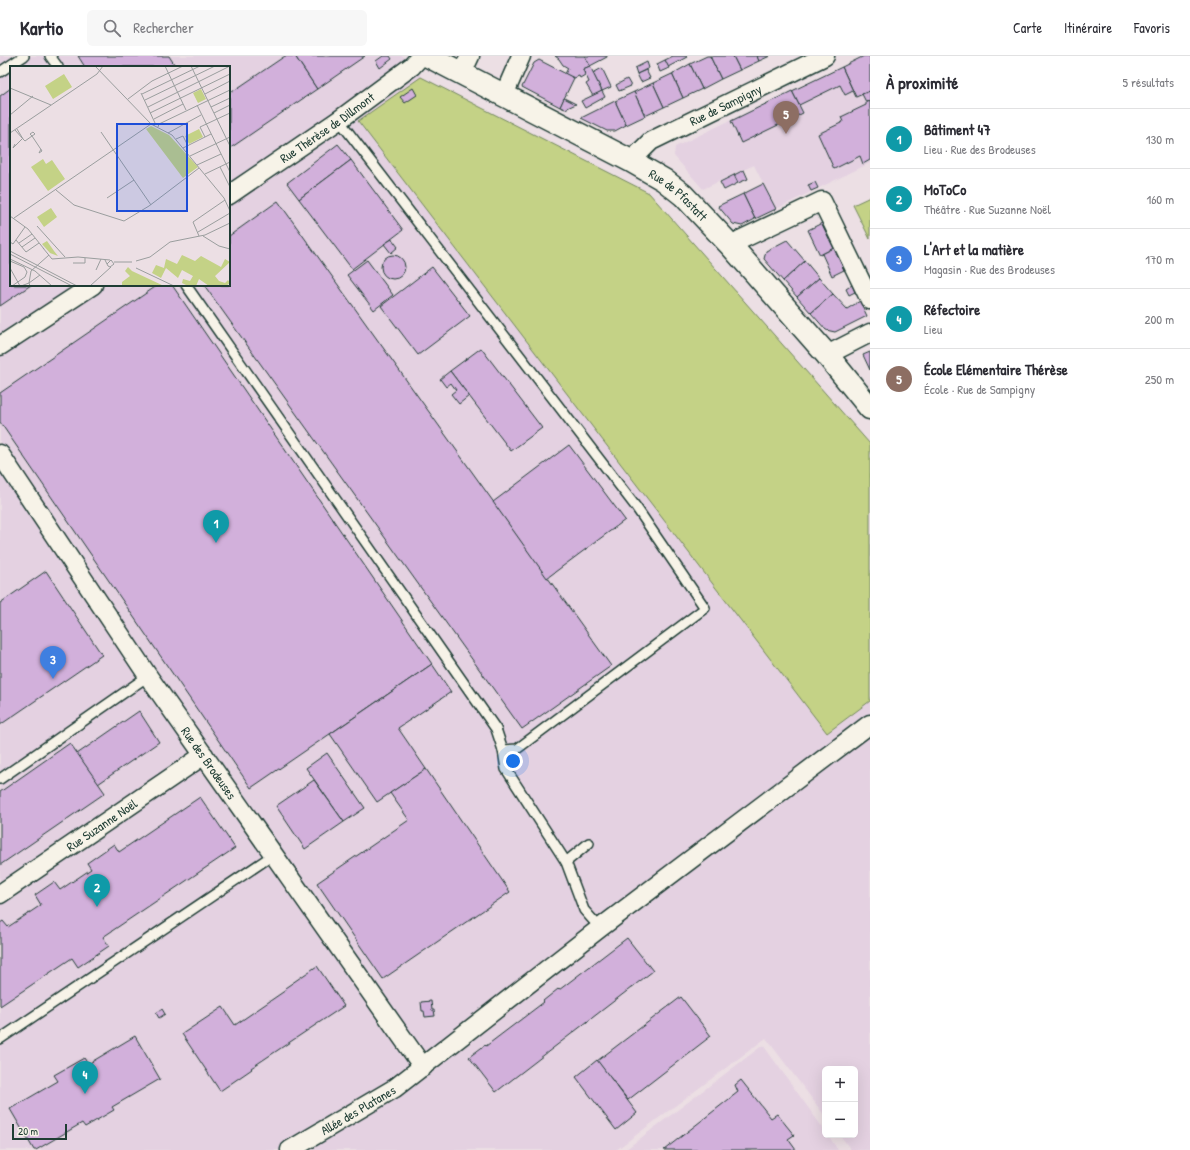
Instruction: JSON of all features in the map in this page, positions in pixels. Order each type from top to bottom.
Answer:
[{"type":"street","name":"Rue Thérèse de Dillmont","points":[[230,194],[339,120],[412,66],[421,56]]},
{"type":"street","name":"Rue de Pfastatt","points":[[428,56],[466,65],[504,95],[631,161],[664,180],[683,195],[827,355],[870,408]]},
{"type":"street","points":[[504,95],[521,56]]},
{"type":"street","name":"Rue de Sampigny","points":[[631,161],[651,141],[825,56]]},
{"type":"street","points":[[732,248],[740,240],[822,201],[870,300]]},
{"type":"street","points":[[0,346],[92,286]]},
{"type":"street","points":[[827,355],[870,333]]},
{"type":"street","name":"Rue des Brodeuses","points":[[0,454],[148,676],[423,1067]]},
{"type":"street","name":"Allée des Platanes","points":[[290,1150],[395,1088],[600,928],[870,724]]},
{"type":"street","name":"Rue Suzanne Noël","points":[[0,894],[204,755]]},
{"type":"lane","points":[[0,72],[24,56]]},
{"type":"lane","points":[[50,56],[57,66]]},
{"type":"lane","points":[[339,120],[636,507],[705,608],[517,749],[503,750]]},
{"type":"lane","points":[[187,286],[496,729],[503,750],[506,769],[566,862],[584,910],[600,928]]},
{"type":"lane","points":[[0,779],[148,676]]},
{"type":"lane","points":[[566,862],[589,843]]},
{"type":"lane","points":[[0,1039],[273,855]]},
{"type":"shaded area","points":[[0,56],[403,56],[422,77],[649,193],[870,443],[870,1150],[851,1150],[842,1138],[858,1138],[858,1066],[822,1066],[822,1112],[766,1038],[616,1150],[0,1150]]},
{"type":"shaded area","points":[[864,56],[870,56],[870,163],[776,209],[754,165],[703,189],[674,156],[675,147]]},
{"type":"shaded area","points":[[763,1045],[822,1127],[822,1138],[830,1138],[838,1150],[625,1150]]},
{"type":"green space","points":[[421,77],[649,193],[870,444],[870,701],[827,733],[358,121]]},
{"type":"green space","points":[[870,197],[870,239],[853,205]]},
{"type":"building","points":[[78,56],[169,56],[175,66],[84,66]]},
{"type":"building","points":[[285,56],[295,56],[317,89],[230,148],[230,93]]},
{"type":"building","points":[[295,56],[365,56],[317,89]]},
{"type":"building","points":[[383,56],[390,56],[392,59],[380,68],[376,61]]},
{"type":"building","points":[[555,56],[585,56],[590,66],[583,69],[585,75],[580,78],[579,76],[574,78],[565,74],[568,68]]},
{"type":"building","points":[[585,56],[607,56],[607,57],[590,66]]},
{"type":"building","points":[[673,56],[687,57],[668,67],[665,60]]},
{"type":"building","points":[[710,56],[721,79],[702,89],[690,64]]},
{"type":"building","points":[[710,56],[733,56],[740,70],[721,79]]},
{"type":"building","points":[[733,56],[757,56],[759,61],[740,70]]},
{"type":"building","points":[[757,56],[770,56],[759,61]]},
{"type":"building","points":[[864,56],[870,56],[870,91],[856,97],[842,67]]},
{"type":"building","points":[[539,60],[574,78],[560,107],[522,87],[534,63]]},
{"type":"building","points":[[665,60],[669,68],[660,72],[657,64]]},
{"type":"building","points":[[647,62],[649,68],[637,74],[635,68]]},
{"type":"building","points":[[690,64],[702,89],[683,98],[672,74]]},
{"type":"building","points":[[590,66],[602,91],[593,96],[586,84],[589,82],[583,69]]},
{"type":"building","points":[[842,67],[853,91],[845,95],[840,85],[799,105],[792,91]]},
{"type":"building","points":[[602,68],[611,87],[602,91],[593,73]]},
{"type":"building","points":[[646,70],[650,78],[641,82],[637,74]]},
{"type":"building","points":[[672,74],[683,98],[664,107],[653,83]]},
{"type":"building","points":[[627,79],[631,86],[619,91],[616,85]]},
{"type":"building","points":[[653,83],[664,107],[645,116],[634,92]]},
{"type":"building","points":[[413,88],[417,95],[405,103],[400,97]]},
{"type":"building","points":[[10,89],[10,286],[30,286],[0,306],[0,96]]},
{"type":"building","points":[[602,91],[605,97],[585,108],[581,101]]},
{"type":"building","points":[[792,91],[803,113],[741,143],[731,121]]},
{"type":"building","points":[[870,91],[870,101],[866,102],[862,94]]},
{"type":"building","points":[[634,92],[645,116],[626,125],[615,101]]},
{"type":"building","points":[[564,98],[576,104],[565,109],[560,107]]},
{"type":"building","points":[[615,101],[626,125],[615,131],[607,131],[581,118]]},
{"type":"building","points":[[870,101],[870,160],[863,164],[860,156],[834,169],[818,134],[843,122],[841,117],[866,105],[866,102]]},
{"type":"building","points":[[338,144],[351,160],[299,199],[287,183]]},
{"type":"building","points":[[351,160],[403,230],[352,269],[299,199]]},
{"type":"building","points":[[744,170],[748,179],[738,183],[734,175]]},
{"type":"building","points":[[734,175],[738,183],[724,190],[720,182]]},
{"type":"building","points":[[815,182],[818,188],[811,191],[808,185]]},
{"type":"building","points":[[763,184],[776,209],[755,219],[743,194]]},
{"type":"building","points":[[743,194],[755,219],[742,226],[733,224],[718,206]]},
{"type":"building","points":[[278,201],[611,666],[522,729],[205,286],[230,286],[230,235]]},
{"type":"building","points":[[822,223],[834,248],[820,255],[808,230]]},
{"type":"building","points":[[392,239],[398,247],[391,253],[384,244]]},
{"type":"building","points":[[787,240],[805,261],[783,281],[764,259],[766,251]]},
{"type":"building","points":[[834,248],[844,270],[832,276],[822,254]]},
{"type":"building","points":[[393,255],[402,258],[405,267],[402,276],[393,279],[384,276],[381,267],[384,258]]},
{"type":"building","points":[[367,260],[393,295],[374,310],[347,275]]},
{"type":"building","points":[[805,261],[819,278],[797,297],[783,281]]},
{"type":"building","points":[[432,267],[470,316],[418,355],[381,306]]},
{"type":"building","points":[[819,278],[833,294],[811,313],[797,297]]},
{"type":"building","points":[[852,285],[855,292],[849,295],[846,289]]},
{"type":"building","points":[[157,286],[173,286],[432,664],[251,788],[0,422],[0,393]]},
{"type":"building","points":[[833,294],[847,309],[860,301],[867,316],[835,332],[826,330],[811,313]]},
{"type":"building","points":[[481,348],[542,428],[511,451],[450,371]]},
{"type":"building","points":[[870,352],[870,370],[863,355]]},
{"type":"building","points":[[450,371],[469,396],[459,404],[451,394],[456,390],[451,383],[446,387],[440,379]]},
{"type":"building","points":[[569,445],[625,520],[547,578],[493,502]]},
{"type":"building","points":[[46,571],[102,655],[0,725],[0,603]]},
{"type":"building","points":[[432,664],[451,692],[398,728],[426,769],[377,802],[330,734]]},
{"type":"building","points":[[139,711],[159,742],[98,784],[77,754]]},
{"type":"building","points":[[70,743],[105,793],[0,865],[0,792]]},
{"type":"building","points":[[327,753],[365,808],[344,822],[306,768]]},
{"type":"building","points":[[426,769],[510,892],[383,979],[317,883],[409,820],[390,793]]},
{"type":"building","points":[[314,780],[344,822],[305,849],[276,806]]},
{"type":"building","points":[[200,797],[235,848],[103,937],[109,946],[78,967],[72,958],[0,1006],[0,923],[3,921],[8,927],[41,905],[35,895],[54,882],[60,890],[91,869],[87,863],[114,844],[119,852]]},
{"type":"building","points":[[627,938],[653,971],[496,1092],[469,1057],[485,1045],[486,1046],[544,1002],[543,1001],[558,989],[559,990]]},
{"type":"building","points":[[317,966],[344,1006],[251,1068],[252,1069],[220,1091],[182,1034],[223,1007],[235,1025],[286,990],[285,988]]},
{"type":"building","points":[[681,997],[711,1036],[628,1100],[597,1061]]},
{"type":"building","points":[[431,1001],[432,1010],[434,1010],[435,1016],[425,1017],[424,1011],[422,1011],[421,1002]]},
{"type":"building","points":[[162,1009],[165,1014],[159,1018],[156,1013]]},
{"type":"building","points":[[135,1036],[160,1079],[112,1107],[114,1110],[85,1127],[82,1123],[34,1150],[10,1109],[58,1081],[54,1075],[84,1058],[88,1064]]},
{"type":"building","points":[[597,1060],[637,1113],[616,1130],[576,1077]]},
{"type":"building","points":[[741,1080],[771,1118],[777,1114],[794,1135],[788,1139],[796,1150],[664,1150],[738,1092],[735,1085]]},
{"type":"place","name":"École Elémentaire Thérèse","points":[[786,134]]},
{"type":"place","name":"Bâtiment 47","points":[[216,543]]},
{"type":"place","name":"L'Art et la matière","points":[[53,679]]},
{"type":"place","name":"MoToCo","points":[[97,907]]},
{"type":"place","name":"Réfectoire","points":[[85,1094]]}]
